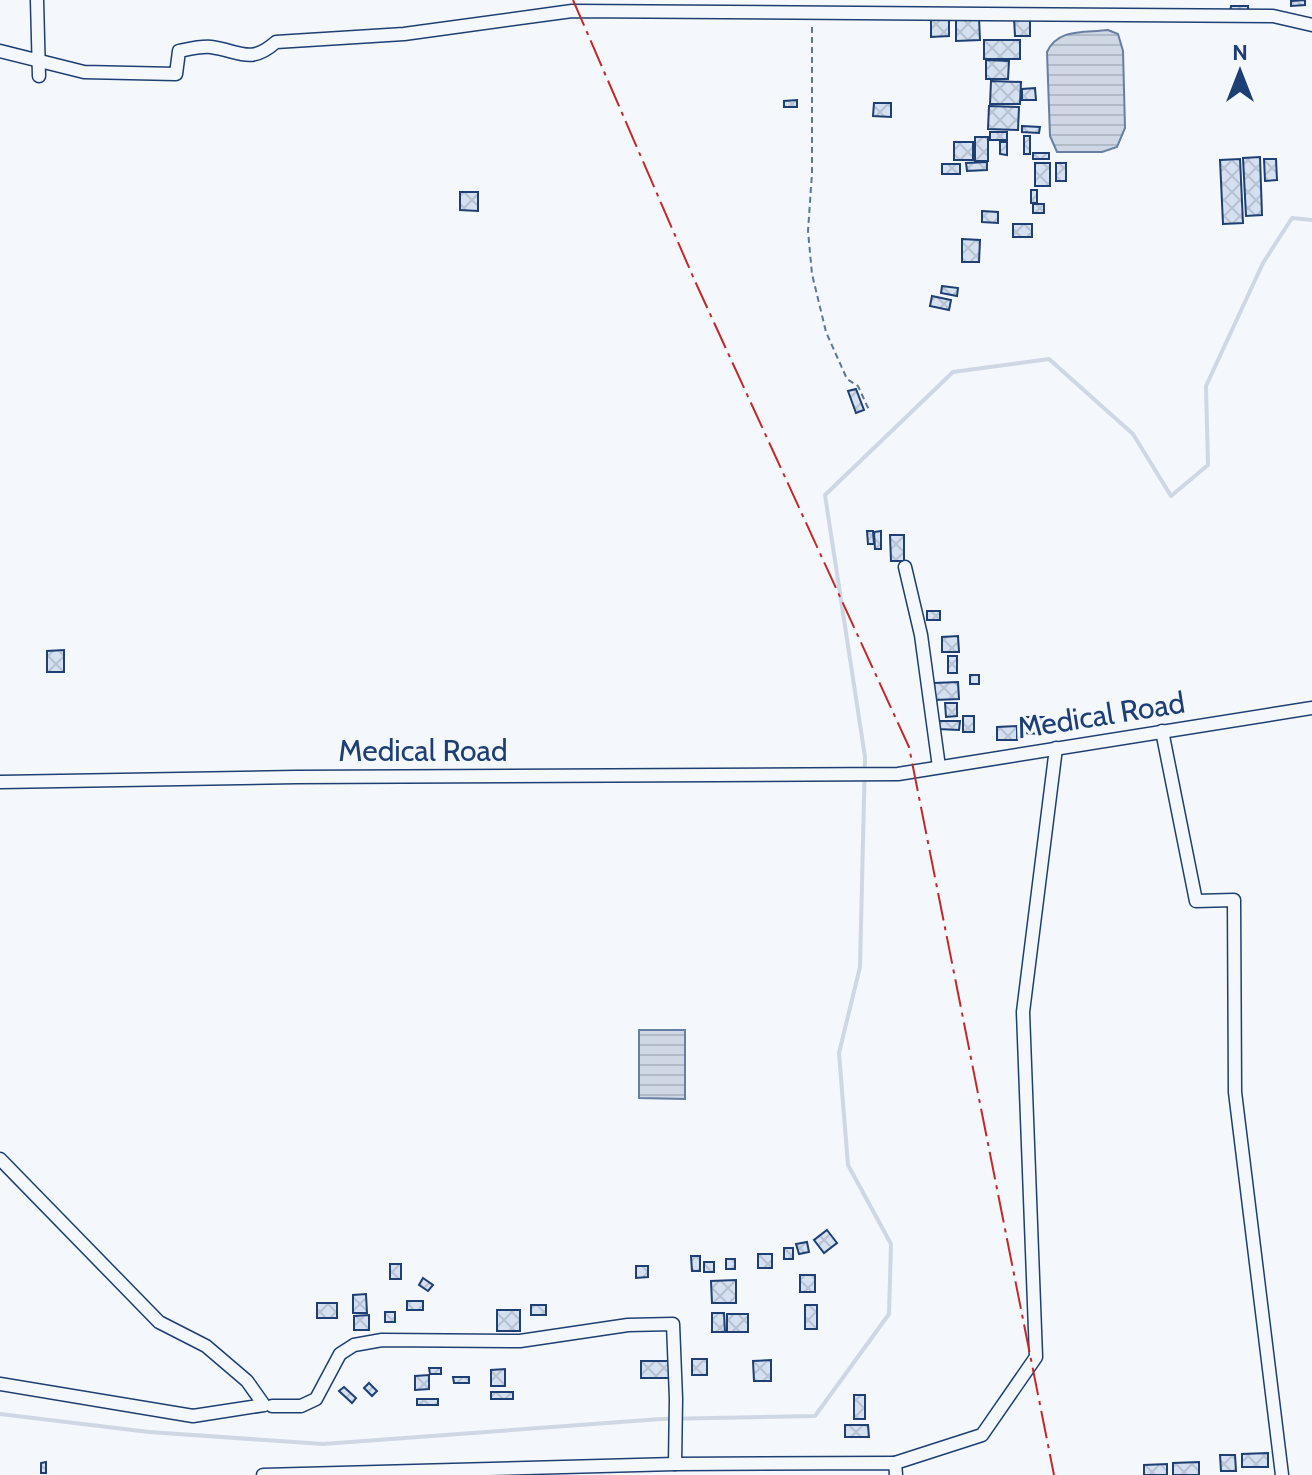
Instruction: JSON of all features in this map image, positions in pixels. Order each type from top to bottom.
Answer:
[{"type":"street","points":[[37,0],[39,76]]},
{"type":"street","points":[[0,51],[84,72],[176,74],[179,51],[209,47],[243,56],[263,53],[276,42],[404,34],[572,11],[1273,16],[1312,25]]},
{"type":"street","points":[[905,567],[921,635],[939,767]]},
{"type":"street","name":"Medical Road","points":[[0,782],[898,774],[1312,708]]},
{"type":"street","points":[[1162,731],[1196,901],[1234,900],[1235,1092],[1282,1475]]},
{"type":"street","points":[[263,1475],[675,1464],[895,1469],[982,1435],[1036,1357],[1023,1012],[1056,748]]},
{"type":"street","points":[[0,1159],[159,1322],[206,1346],[247,1381],[264,1405],[193,1416],[0,1384]]},
{"type":"street","points":[[272,1406],[301,1406],[316,1399],[340,1354],[354,1345],[382,1340],[456,1343],[520,1341],[605,1328],[673,1324],[675,1464]]},
{"type":"path","points":[[812,13],[812,173],[808,231],[812,274],[826,332],[847,379],[858,386],[869,410]]},
{"type":"shaded area","points":[[1108,30],[1118,34],[1123,51],[1125,128],[1117,147],[1102,152],[1057,152],[1050,136],[1047,52],[1065,35]]},
{"type":"shaded area","points":[[639,1030],[685,1030],[685,1099],[639,1098]]},
{"type":"building","points":[[1305,0],[1305,5],[1291,6],[1291,1]]},
{"type":"building","points":[[1231,6],[1248,6],[1248,14],[1230,13]]},
{"type":"building","points":[[931,17],[949,17],[949,36],[931,37]]},
{"type":"building","points":[[956,18],[979,18],[980,40],[956,41]]},
{"type":"building","points":[[1014,18],[1030,18],[1030,36],[1015,36]]},
{"type":"building","points":[[984,40],[1020,40],[1020,59],[984,59]]},
{"type":"building","points":[[986,60],[1009,61],[1008,79],[986,79]]},
{"type":"building","points":[[991,81],[1021,82],[1020,104],[990,104]]},
{"type":"building","points":[[1035,88],[1036,100],[1022,100],[1022,89]]},
{"type":"building","points":[[797,100],[797,107],[784,107],[784,101]]},
{"type":"building","points":[[874,103],[891,103],[891,117],[873,116]]},
{"type":"building","points":[[989,106],[1019,107],[1018,130],[988,129]]},
{"type":"building","points":[[1022,126],[1040,127],[1039,133],[1022,132]]},
{"type":"building","points":[[990,132],[1007,132],[1007,140],[990,140]]},
{"type":"building","points":[[1024,136],[1030,136],[1030,154],[1024,154]]},
{"type":"building","points":[[975,137],[988,137],[988,161],[975,161]]},
{"type":"building","points":[[954,142],[973,142],[973,160],[954,160]]},
{"type":"building","points":[[1000,142],[1007,142],[1007,155],[1000,154]]},
{"type":"building","points":[[1033,153],[1049,153],[1049,159],[1033,159]]},
{"type":"building","points":[[1260,157],[1262,215],[1246,216],[1243,158]]},
{"type":"building","points":[[1240,159],[1243,223],[1223,224],[1220,160]]},
{"type":"building","points":[[1264,159],[1276,159],[1277,180],[1265,181]]},
{"type":"building","points":[[987,162],[987,170],[967,171],[966,163]]},
{"type":"building","points":[[1035,163],[1050,163],[1050,186],[1035,186]]},
{"type":"building","points":[[1056,163],[1066,163],[1066,181],[1056,181]]},
{"type":"building","points":[[942,164],[960,164],[960,174],[942,174]]},
{"type":"building","points":[[1031,190],[1037,190],[1037,203],[1031,203]]},
{"type":"building","points":[[460,192],[478,192],[478,211],[460,210]]},
{"type":"building","points":[[1033,204],[1044,204],[1044,213],[1033,213]]},
{"type":"building","points":[[982,211],[998,212],[998,223],[982,222]]},
{"type":"building","points":[[1013,224],[1032,224],[1032,237],[1013,237]]},
{"type":"building","points":[[962,239],[980,240],[979,262],[962,262]]},
{"type":"building","points":[[942,286],[958,288],[957,296],[941,293]]},
{"type":"building","points":[[932,296],[951,300],[949,310],[930,306]]},
{"type":"building","points":[[856,389],[864,410],[856,413],[848,391]]},
{"type":"building","points":[[867,531],[873,531],[874,544],[868,544]]},
{"type":"building","points":[[881,531],[881,549],[875,549],[874,532]]},
{"type":"building","points":[[890,535],[904,535],[904,561],[891,561]]},
{"type":"building","points":[[927,611],[940,611],[940,620],[927,620]]},
{"type":"building","points":[[958,636],[959,652],[942,652],[942,637]]},
{"type":"building","points":[[64,650],[64,672],[47,672],[47,651]]},
{"type":"building","points":[[948,656],[957,656],[957,673],[948,673]]},
{"type":"building","points":[[970,675],[979,675],[979,684],[970,684]]},
{"type":"building","points":[[958,682],[959,699],[935,700],[934,683]]},
{"type":"building","points":[[945,703],[957,703],[957,716],[946,717]]},
{"type":"building","points":[[963,716],[974,716],[974,732],[963,732]]},
{"type":"building","points":[[1020,717],[1044,717],[1044,734],[1019,733]]},
{"type":"building","points":[[938,721],[960,721],[959,730],[938,729]]},
{"type":"building","points":[[1017,726],[1017,740],[997,740],[997,727]]},
{"type":"building","points":[[827,1230],[837,1243],[824,1253],[814,1240]]},
{"type":"building","points":[[807,1242],[809,1252],[799,1254],[796,1244]]},
{"type":"building","points":[[784,1248],[793,1248],[793,1259],[784,1259]]},
{"type":"building","points":[[758,1254],[772,1254],[772,1268],[758,1268]]},
{"type":"building","points":[[691,1256],[700,1256],[700,1271],[692,1271]]},
{"type":"building","points":[[726,1259],[735,1259],[735,1269],[726,1269]]},
{"type":"building","points":[[704,1262],[714,1262],[714,1272],[704,1272]]},
{"type":"building","points":[[390,1264],[401,1264],[401,1279],[390,1279]]},
{"type":"building","points":[[636,1266],[648,1266],[648,1277],[636,1278]]},
{"type":"building","points":[[800,1275],[815,1275],[815,1292],[800,1292]]},
{"type":"building","points":[[423,1278],[433,1285],[428,1291],[419,1285]]},
{"type":"building","points":[[736,1280],[736,1303],[712,1303],[711,1281]]},
{"type":"building","points":[[366,1294],[367,1313],[353,1313],[353,1295]]},
{"type":"building","points":[[407,1301],[423,1301],[423,1310],[407,1310]]},
{"type":"building","points":[[317,1303],[337,1303],[337,1318],[317,1318]]},
{"type":"building","points":[[531,1305],[546,1305],[546,1315],[531,1315]]},
{"type":"building","points":[[805,1305],[817,1305],[817,1329],[805,1329]]},
{"type":"building","points":[[497,1310],[520,1310],[520,1331],[497,1331]]},
{"type":"building","points":[[385,1312],[395,1312],[395,1322],[385,1322]]},
{"type":"building","points":[[712,1313],[724,1313],[725,1332],[712,1332]]},
{"type":"building","points":[[727,1314],[748,1314],[748,1332],[727,1332]]},
{"type":"building","points":[[369,1315],[369,1330],[354,1330],[354,1316]]},
{"type":"building","points":[[692,1359],[707,1359],[707,1375],[692,1375]]},
{"type":"building","points":[[771,1360],[771,1381],[754,1381],[753,1361]]},
{"type":"building","points":[[641,1361],[669,1361],[669,1378],[641,1378]]},
{"type":"building","points":[[429,1368],[441,1368],[441,1374],[430,1374]]},
{"type":"building","points":[[505,1369],[505,1386],[491,1386],[491,1370]]},
{"type":"building","points":[[429,1375],[429,1389],[415,1390],[415,1376]]},
{"type":"building","points":[[453,1377],[469,1377],[469,1383],[454,1383]]},
{"type":"building","points":[[369,1383],[377,1391],[372,1396],[364,1388]]},
{"type":"building","points":[[344,1387],[356,1398],[352,1403],[339,1391]]},
{"type":"building","points":[[491,1392],[513,1392],[513,1399],[491,1399]]},
{"type":"building","points":[[854,1395],[865,1395],[865,1419],[854,1419]]},
{"type":"building","points":[[417,1399],[438,1399],[438,1405],[417,1405]]},
{"type":"building","points":[[845,1425],[868,1425],[869,1437],[845,1437]]},
{"type":"building","points":[[1268,1453],[1268,1467],[1242,1467],[1242,1454]]},
{"type":"building","points":[[1220,1455],[1235,1455],[1236,1471],[1221,1471]]},
{"type":"building","points":[[46,1462],[46,1473],[41,1473],[41,1463]]},
{"type":"building","points":[[1199,1462],[1199,1475],[1173,1475],[1173,1463]]},
{"type":"building","points":[[1167,1464],[1167,1475],[1144,1475],[1144,1465]]},
{"type":"waterway","points":[[0,1414],[149,1432],[323,1444],[661,1419],[815,1416],[889,1314],[891,1244],[848,1165],[839,1053],[860,967],[865,757],[825,495],[953,372],[1049,359],[1133,434],[1171,496],[1208,465],[1206,386],[1263,263],[1292,218],[1312,220]]},
{"type":"power","points":[[573,0],[694,279],[909,747],[1054,1475]]}]
